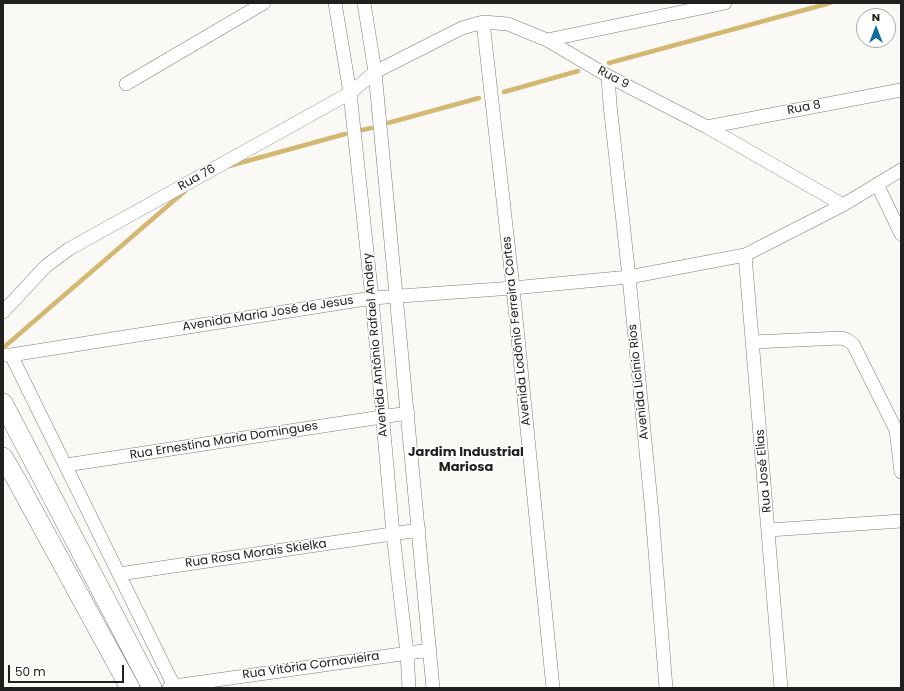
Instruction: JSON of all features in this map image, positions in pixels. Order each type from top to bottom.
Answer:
[{"type":"main road","points":[[3,403],[152,688]]},
{"type":"main road","points":[[3,457],[16,478],[130,688]]},
{"type":"street","points":[[126,84],[264,3]]},
{"type":"street","name":"Avenida Antônio Rafael Andery","points":[[335,3],[350,93],[372,298],[393,534],[410,688]]},
{"type":"street","name":"Avenida Antônio Rafael Andery","points":[[364,3],[375,72],[433,688]]},
{"type":"street","points":[[547,40],[725,3]]},
{"type":"street","name":"Rua 9","points":[[375,72],[462,28],[483,22],[508,24],[547,40],[608,76],[707,127],[843,205]]},
{"type":"street","name":"Avenida Lodônio Ferreira Cortes","points":[[483,22],[513,288],[553,688]]},
{"type":"street","name":"Rua 76","points":[[3,312],[46,266],[69,249],[350,93],[375,72]]},
{"type":"street","name":"Avenida Licínio Rios","points":[[608,76],[652,513],[666,688]]},
{"type":"street","name":"Rua 8","points":[[707,127],[901,90]]},
{"type":"street","name":"Avenida Maria José de Jesus","points":[[7,355],[372,298],[396,295],[513,288],[629,277],[745,255],[843,205],[901,170]]},
{"type":"street","points":[[877,184],[901,234]]},
{"type":"street","name":"Rua José Elias","points":[[745,255],[781,688]]},
{"type":"street","points":[[753,342],[842,338],[853,344],[896,430],[901,472]]},
{"type":"street","points":[[7,355],[66,465],[119,574],[171,687]]},
{"type":"street","name":"Rua Ernestina Maria Domingues","points":[[66,465],[408,414]]},
{"type":"street","points":[[769,530],[901,522]]},
{"type":"street","name":"Rua Rosa Morais Skielka","points":[[119,574],[419,530]]},
{"type":"street","name":"Rua Vitória Cornavieira","points":[[171,687],[430,650]]},
{"type":"waterway","points":[[609,63],[830,3]]},
{"type":"waterway","points":[[504,92],[578,71]]},
{"type":"waterway","points":[[388,123],[479,98]]},
{"type":"waterway","points":[[362,130],[371,128]]},
{"type":"waterway","points":[[229,166],[345,134]]},
{"type":"waterway","points":[[3,348],[185,191]]},
{"type":"district","name":"Jardim Industrial Mariosa","points":[[466,460]]}]
